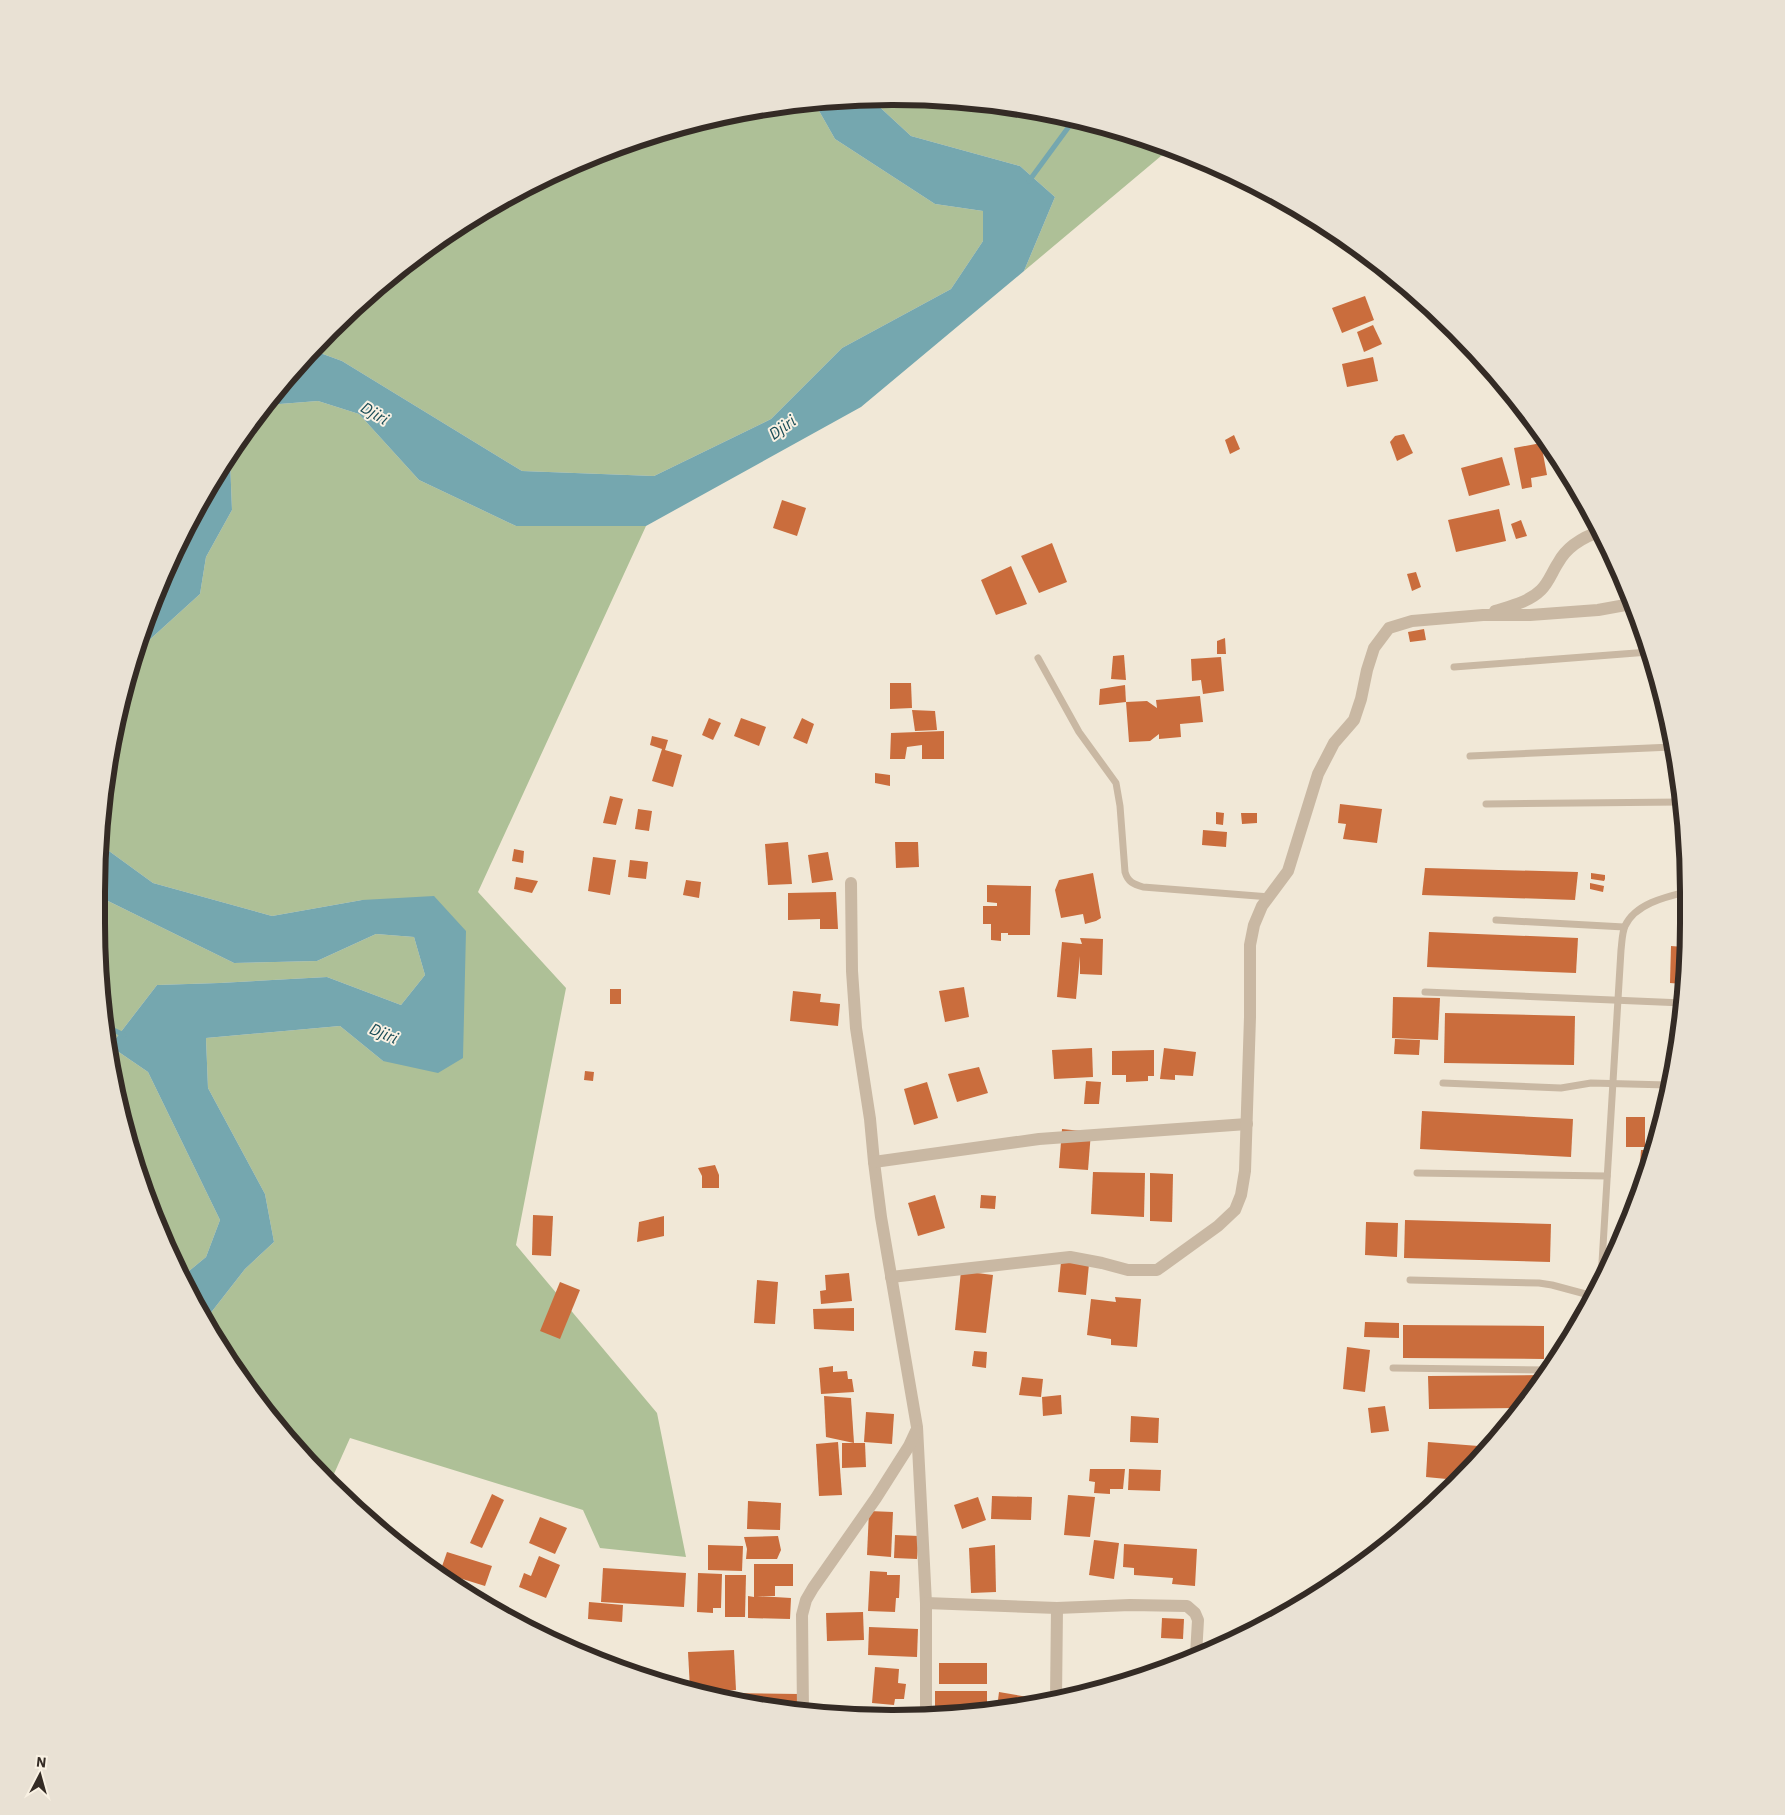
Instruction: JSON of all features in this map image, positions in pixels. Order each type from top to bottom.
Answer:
[{"type":"street","points":[[1483,615],[1524,601],[1541,590],[1550,579],[1558,562],[1569,547],[1593,534]]},
{"type":"street","points":[[891,1277],[1070,1257],[1128,1270],[1158,1270],[1218,1226],[1234,1210],[1241,1195],[1245,1171],[1250,1017],[1250,945],[1254,925],[1262,906],[1288,871],[1318,774],[1334,743],[1354,720],[1374,648],[1388,628],[1412,621],[1483,615],[1530,615],[1598,610],[1625,605]]},
{"type":"street","points":[[851,883],[852,971],[856,1028],[891,1277],[917,1427],[926,1603],[926,1709]]},
{"type":"street","points":[[874,1162],[1039,1140],[1247,1124]]},
{"type":"street","points":[[803,1704],[802,1614],[806,1600],[876,1498],[909,1446],[917,1427]]},
{"type":"street","points":[[926,1603],[1057,1608],[1130,1605],[1187,1606],[1195,1613],[1198,1620],[1196,1649]]},
{"type":"street","points":[[1056,1693],[1057,1608]]},
{"type":"lane","points":[[1454,667],[1642,652]]},
{"type":"lane","points":[[1038,658],[1080,732],[1116,783],[1120,806],[1125,872],[1131,883],[1144,887],[1270,896]]},
{"type":"lane","points":[[1470,756],[1666,747]]},
{"type":"lane","points":[[1486,804],[1674,802]]},
{"type":"lane","points":[[1602,1265],[1624,927],[1632,916],[1644,906],[1680,893]]},
{"type":"lane","points":[[1496,920],[1624,927]]},
{"type":"lane","points":[[1425,992],[1675,1003]]},
{"type":"lane","points":[[1443,1083],[1561,1088],[1591,1082],[1663,1085]]},
{"type":"lane","points":[[1416,1172],[1607,1176]]},
{"type":"lane","points":[[1410,1280],[1539,1283],[1586,1294]]},
{"type":"lane","points":[[1393,1368],[1540,1370]]},
{"type":"green space","points":[[878,106],[944,107],[1046,120],[1096,132],[1172,157],[1161,156],[1024,271],[1055,197],[1020,166],[911,136]]},
{"type":"green space","points":[[818,109],[835,139],[935,204],[983,211],[983,241],[951,289],[842,348],[771,419],[654,476],[522,471],[342,361],[320,353],[373,300],[413,268],[455,238],[499,211],[544,186],[591,165],[639,147],[739,120]]},
{"type":"green space","points":[[318,401],[359,414],[419,480],[516,526],[646,526],[478,892],[566,988],[516,1245],[657,1413],[686,1557],[600,1548],[583,1510],[350,1438],[333,1476],[300,1442],[268,1402],[238,1360],[210,1314],[245,1269],[274,1242],[265,1194],[208,1088],[206,1038],[340,1026],[383,1061],[465,931],[362,900],[272,916],[153,883],[109,851],[107,847],[112,790],[120,739],[146,643],[200,594],[206,557],[232,510],[230,467],[275,404]]},
{"type":"green space","points":[[105,899],[234,963],[317,961],[376,934],[414,937],[425,975],[401,1005],[327,977],[157,985],[114,1040],[107,974]]},
{"type":"green space","points":[[116,1050],[148,1072],[220,1220],[206,1257],[187,1273],[165,1224],[147,1176],[132,1126]]},
{"type":"water","name":"Djiri","points":[[878,106],[911,136],[1020,166],[1055,197],[1024,271],[861,407],[646,526],[516,526],[419,480],[359,414],[318,401],[275,404],[300,373],[320,353],[342,361],[522,471],[654,476],[771,419],[842,348],[951,289],[983,241],[983,211],[935,204],[835,139],[818,109]]},
{"type":"water","points":[[230,467],[232,510],[206,557],[200,594],[146,643],[165,591],[186,544]]},
{"type":"water","name":"Djiri","points":[[107,847],[109,851],[153,883],[272,916],[362,900],[434,896],[466,931],[463,1058],[438,1073],[383,1061],[340,1026],[206,1038],[208,1088],[265,1194],[274,1242],[245,1269],[210,1314],[187,1273],[206,1257],[220,1220],[148,1072],[116,1050],[114,1040],[157,985],[327,977],[401,1005],[425,975],[414,937],[376,934],[317,961],[234,963],[106,900]]},
{"type":"building","points":[[1365,296],[1374,320],[1342,333],[1332,308]]},
{"type":"building","points":[[1373,325],[1382,344],[1364,352],[1357,332]]},
{"type":"building","points":[[1373,357],[1378,381],[1347,387],[1342,364]]},
{"type":"building","points":[[1404,434],[1413,453],[1397,461],[1390,442],[1395,436]]},
{"type":"building","points":[[1234,435],[1240,449],[1230,454],[1225,440]]},
{"type":"building","points":[[1539,443],[1542,448],[1547,475],[1531,478],[1532,487],[1522,489],[1514,448]]},
{"type":"building","points":[[1502,457],[1510,485],[1469,496],[1461,468]]},
{"type":"building","points":[[782,500],[806,508],[797,536],[773,528]]},
{"type":"building","points":[[1499,509],[1506,541],[1456,552],[1448,520]]},
{"type":"building","points":[[1521,520],[1527,536],[1516,539],[1511,524]]},
{"type":"building","points":[[1052,543],[1067,582],[1039,593],[1021,556]]},
{"type":"building","points":[[1011,566],[1027,604],[996,615],[981,580]]},
{"type":"building","points":[[1416,572],[1421,587],[1412,591],[1407,574]]},
{"type":"building","points":[[1424,629],[1426,640],[1410,642],[1408,632]]},
{"type":"building","points":[[1225,638],[1226,654],[1217,654],[1217,641]]},
{"type":"building","points":[[1124,655],[1126,680],[1111,679],[1113,656]]},
{"type":"building","points":[[1221,657],[1224,691],[1203,694],[1201,680],[1192,681],[1191,659]]},
{"type":"building","points":[[890,683],[911,683],[912,708],[890,709]]},
{"type":"building","points":[[1125,685],[1126,702],[1099,705],[1100,689]]},
{"type":"building","points":[[1200,696],[1203,722],[1180,724],[1181,737],[1159,739],[1159,734],[1150,741],[1129,742],[1126,702],[1147,701],[1157,708],[1156,700]]},
{"type":"building","points":[[912,710],[935,711],[937,730],[915,731]]},
{"type":"building","points":[[709,718],[721,723],[713,740],[702,735]]},
{"type":"building","points":[[741,718],[766,727],[759,746],[734,736]]},
{"type":"building","points":[[802,718],[814,724],[807,744],[793,738]]},
{"type":"building","points":[[944,731],[944,759],[922,759],[922,745],[907,747],[905,759],[890,759],[891,733]]},
{"type":"building","points":[[652,736],[668,740],[665,750],[682,755],[673,787],[652,781],[662,749],[650,745]]},
{"type":"building","points":[[875,773],[890,775],[890,786],[875,783]]},
{"type":"building","points":[[610,796],[623,799],[616,825],[603,823]]},
{"type":"building","points":[[1340,804],[1382,809],[1377,843],[1343,839],[1346,824],[1338,823]]},
{"type":"building","points":[[638,809],[652,811],[649,831],[635,829]]},
{"type":"building","points":[[1216,812],[1224,813],[1223,825],[1216,824]]},
{"type":"building","points":[[1241,813],[1257,813],[1257,823],[1242,824]]},
{"type":"building","points":[[1203,830],[1227,832],[1226,847],[1202,845]]},
{"type":"building","points":[[788,842],[792,884],[768,885],[765,844]]},
{"type":"building","points":[[895,842],[918,842],[919,867],[896,868]]},
{"type":"building","points":[[514,849],[524,851],[523,863],[512,861]]},
{"type":"building","points":[[828,852],[833,880],[812,883],[808,855]]},
{"type":"building","points":[[593,857],[616,860],[610,895],[588,891]]},
{"type":"building","points":[[630,860],[648,862],[646,879],[628,877]]},
{"type":"building","points":[[1425,868],[1578,872],[1575,900],[1422,895]]},
{"type":"building","points":[[1093,873],[1101,918],[1085,924],[1083,914],[1061,918],[1055,890],[1059,880]]},
{"type":"building","points":[[1591,873],[1605,875],[1604,881],[1591,879]]},
{"type":"building","points":[[516,877],[538,881],[532,893],[514,889]]},
{"type":"building","points":[[686,880],[701,882],[699,898],[683,895]]},
{"type":"building","points":[[1590,883],[1604,886],[1603,892],[1590,889]]},
{"type":"building","points":[[987,885],[1031,886],[1030,935],[1008,935],[1008,933],[1001,933],[1001,941],[991,940],[991,924],[983,924],[983,906],[997,906],[997,903],[987,902]]},
{"type":"building","points":[[836,892],[838,929],[820,929],[820,919],[788,920],[788,893]]},
{"type":"building","points":[[1429,932],[1578,938],[1576,973],[1427,967]]},
{"type":"building","points":[[1080,938],[1103,939],[1102,975],[1080,974],[1080,956],[1076,999],[1057,997],[1062,942],[1082,944]]},
{"type":"building","points":[[1671,946],[1679,947],[1677,984],[1670,983]]},
{"type":"building","points":[[964,987],[969,1017],[945,1022],[939,991]]},
{"type":"building","points":[[610,989],[621,989],[621,1004],[610,1004]]},
{"type":"building","points":[[793,991],[821,994],[820,1002],[840,1004],[838,1026],[790,1021]]},
{"type":"building","points":[[1393,997],[1440,998],[1438,1040],[1392,1038]]},
{"type":"building","points":[[1445,1013],[1575,1016],[1574,1065],[1444,1063]]},
{"type":"building","points":[[1395,1039],[1420,1040],[1419,1055],[1394,1054]]},
{"type":"building","points":[[1092,1048],[1093,1077],[1054,1079],[1052,1050]]},
{"type":"building","points":[[1164,1048],[1196,1052],[1193,1076],[1175,1075],[1175,1080],[1160,1079]]},
{"type":"building","points":[[1154,1050],[1154,1076],[1148,1076],[1148,1081],[1126,1082],[1126,1075],[1112,1075],[1112,1051]]},
{"type":"building","points":[[979,1067],[988,1093],[957,1102],[948,1074]]},
{"type":"building","points":[[585,1071],[594,1072],[593,1081],[584,1080]]},
{"type":"building","points":[[1086,1081],[1101,1082],[1099,1104],[1084,1104]]},
{"type":"building","points":[[927,1082],[938,1118],[914,1125],[904,1089]]},
{"type":"building","points":[[1422,1111],[1573,1119],[1571,1157],[1420,1149]]},
{"type":"building","points":[[1626,1117],[1645,1117],[1645,1147],[1626,1147]]},
{"type":"building","points":[[1062,1129],[1091,1132],[1088,1170],[1059,1168]]},
{"type":"building","points":[[1641,1150],[1646,1150],[1639,1171]]},
{"type":"building","points":[[715,1165],[719,1175],[719,1188],[702,1188],[702,1176],[698,1168]]},
{"type":"building","points":[[1093,1172],[1145,1173],[1144,1217],[1091,1214]]},
{"type":"building","points":[[1150,1173],[1173,1174],[1172,1222],[1150,1221]]},
{"type":"building","points":[[935,1195],[945,1228],[918,1236],[908,1203]]},
{"type":"building","points":[[981,1195],[996,1196],[995,1209],[980,1208]]},
{"type":"building","points":[[533,1215],[553,1216],[551,1256],[532,1255]]},
{"type":"building","points":[[664,1216],[664,1236],[637,1242],[639,1222]]},
{"type":"building","points":[[1405,1220],[1551,1224],[1550,1262],[1404,1258]]},
{"type":"building","points":[[1366,1222],[1398,1223],[1397,1257],[1365,1255]]},
{"type":"building","points":[[1061,1262],[1089,1264],[1086,1295],[1058,1292]]},
{"type":"building","points":[[961,1271],[993,1275],[986,1333],[955,1330]]},
{"type":"building","points":[[849,1273],[852,1301],[821,1304],[820,1291],[826,1290],[825,1275]]},
{"type":"building","points":[[757,1280],[778,1282],[775,1324],[754,1323]]},
{"type":"building","points":[[560,1282],[580,1290],[560,1339],[540,1331]]},
{"type":"building","points":[[1115,1297],[1141,1299],[1137,1347],[1111,1345],[1111,1339],[1087,1335],[1091,1299],[1116,1302]]},
{"type":"building","points":[[854,1308],[854,1331],[814,1329],[813,1309]]},
{"type":"building","points":[[1365,1322],[1399,1323],[1399,1338],[1364,1337]]},
{"type":"building","points":[[1403,1325],[1544,1326],[1544,1359],[1403,1358]]},
{"type":"building","points":[[1347,1347],[1370,1350],[1365,1392],[1343,1389]]},
{"type":"building","points":[[974,1351],[987,1352],[986,1368],[972,1366]]},
{"type":"building","points":[[833,1366],[833,1372],[847,1371],[848,1379],[852,1379],[854,1392],[821,1394],[819,1368]]},
{"type":"building","points":[[1536,1375],[1512,1408],[1429,1409],[1428,1376]]},
{"type":"building","points":[[1022,1377],[1043,1379],[1041,1397],[1019,1395]]},
{"type":"building","points":[[1061,1395],[1062,1414],[1043,1416],[1042,1397]]},
{"type":"building","points":[[824,1396],[851,1398],[854,1443],[826,1437]]},
{"type":"building","points":[[1385,1406],[1389,1431],[1371,1433],[1368,1408]]},
{"type":"building","points":[[866,1412],[894,1414],[892,1444],[864,1442]]},
{"type":"building","points":[[1131,1416],[1159,1418],[1158,1443],[1130,1442]]},
{"type":"building","points":[[838,1442],[842,1495],[819,1496],[816,1444]]},
{"type":"building","points":[[1428,1442],[1481,1446],[1449,1479],[1426,1477]]},
{"type":"building","points":[[842,1443],[865,1443],[866,1467],[842,1468]]},
{"type":"building","points":[[1090,1469],[1125,1469],[1123,1489],[1110,1489],[1110,1494],[1094,1493],[1095,1482],[1089,1481]]},
{"type":"building","points":[[1129,1469],[1161,1470],[1160,1491],[1128,1490]]},
{"type":"building","points":[[492,1494],[504,1500],[482,1548],[470,1543]]},
{"type":"building","points":[[1068,1495],[1095,1497],[1090,1537],[1064,1535]]},
{"type":"building","points":[[992,1496],[1032,1497],[1031,1520],[991,1519]]},
{"type":"building","points":[[978,1497],[986,1520],[962,1529],[954,1505]]},
{"type":"building","points":[[748,1501],[781,1503],[780,1530],[747,1529]]},
{"type":"building","points":[[869,1511],[893,1512],[891,1557],[867,1555]]},
{"type":"building","points":[[540,1517],[567,1528],[555,1554],[529,1543]]},
{"type":"building","points":[[895,1535],[919,1536],[917,1559],[894,1558]]},
{"type":"building","points":[[778,1536],[781,1550],[777,1559],[746,1559],[747,1549],[744,1537]]},
{"type":"building","points":[[1094,1540],[1119,1543],[1114,1579],[1089,1575]]},
{"type":"building","points":[[1124,1544],[1197,1549],[1195,1586],[1172,1584],[1173,1578],[1134,1575],[1134,1568],[1123,1567]]},
{"type":"building","points":[[708,1545],[743,1546],[742,1571],[708,1570]]},
{"type":"building","points":[[995,1545],[996,1592],[971,1593],[969,1548]]},
{"type":"building","points":[[447,1552],[492,1566],[485,1586],[454,1576],[442,1567]]},
{"type":"building","points":[[539,1556],[560,1565],[546,1598],[519,1587],[524,1573],[531,1576]]},
{"type":"building","points":[[754,1564],[793,1564],[793,1586],[775,1586],[775,1596],[757,1596],[791,1598],[790,1619],[748,1618],[748,1596],[754,1597]]},
{"type":"building","points":[[603,1568],[686,1573],[684,1607],[601,1602]]},
{"type":"building","points":[[870,1571],[887,1572],[887,1575],[900,1575],[899,1598],[896,1598],[895,1612],[868,1611]]},
{"type":"building","points":[[698,1573],[722,1574],[721,1608],[713,1608],[713,1613],[697,1612]]},
{"type":"building","points":[[725,1575],[746,1575],[745,1617],[725,1617]]},
{"type":"building","points":[[589,1602],[623,1605],[622,1622],[588,1619]]},
{"type":"building","points":[[863,1612],[864,1640],[827,1641],[826,1613]]},
{"type":"building","points":[[1162,1618],[1184,1619],[1183,1639],[1161,1638]]},
{"type":"building","points":[[869,1627],[918,1629],[917,1657],[868,1655]]},
{"type":"building","points":[[734,1650],[736,1690],[722,1691],[690,1683],[688,1652]]},
{"type":"building","points":[[939,1663],[987,1663],[987,1684],[939,1684]]},
{"type":"building","points":[[875,1667],[899,1669],[898,1683],[906,1684],[904,1699],[895,1699],[894,1705],[872,1703]]},
{"type":"building","points":[[935,1691],[987,1691],[987,1704],[935,1708]]},
{"type":"building","points":[[999,1692],[1030,1697],[998,1703]]},
{"type":"building","points":[[731,1693],[799,1694],[799,1704]]},
{"type":"waterway","points":[[1029,181],[1070,126]]},
{"type":"waterway","points":[[113,1030],[124,1035]]}]
